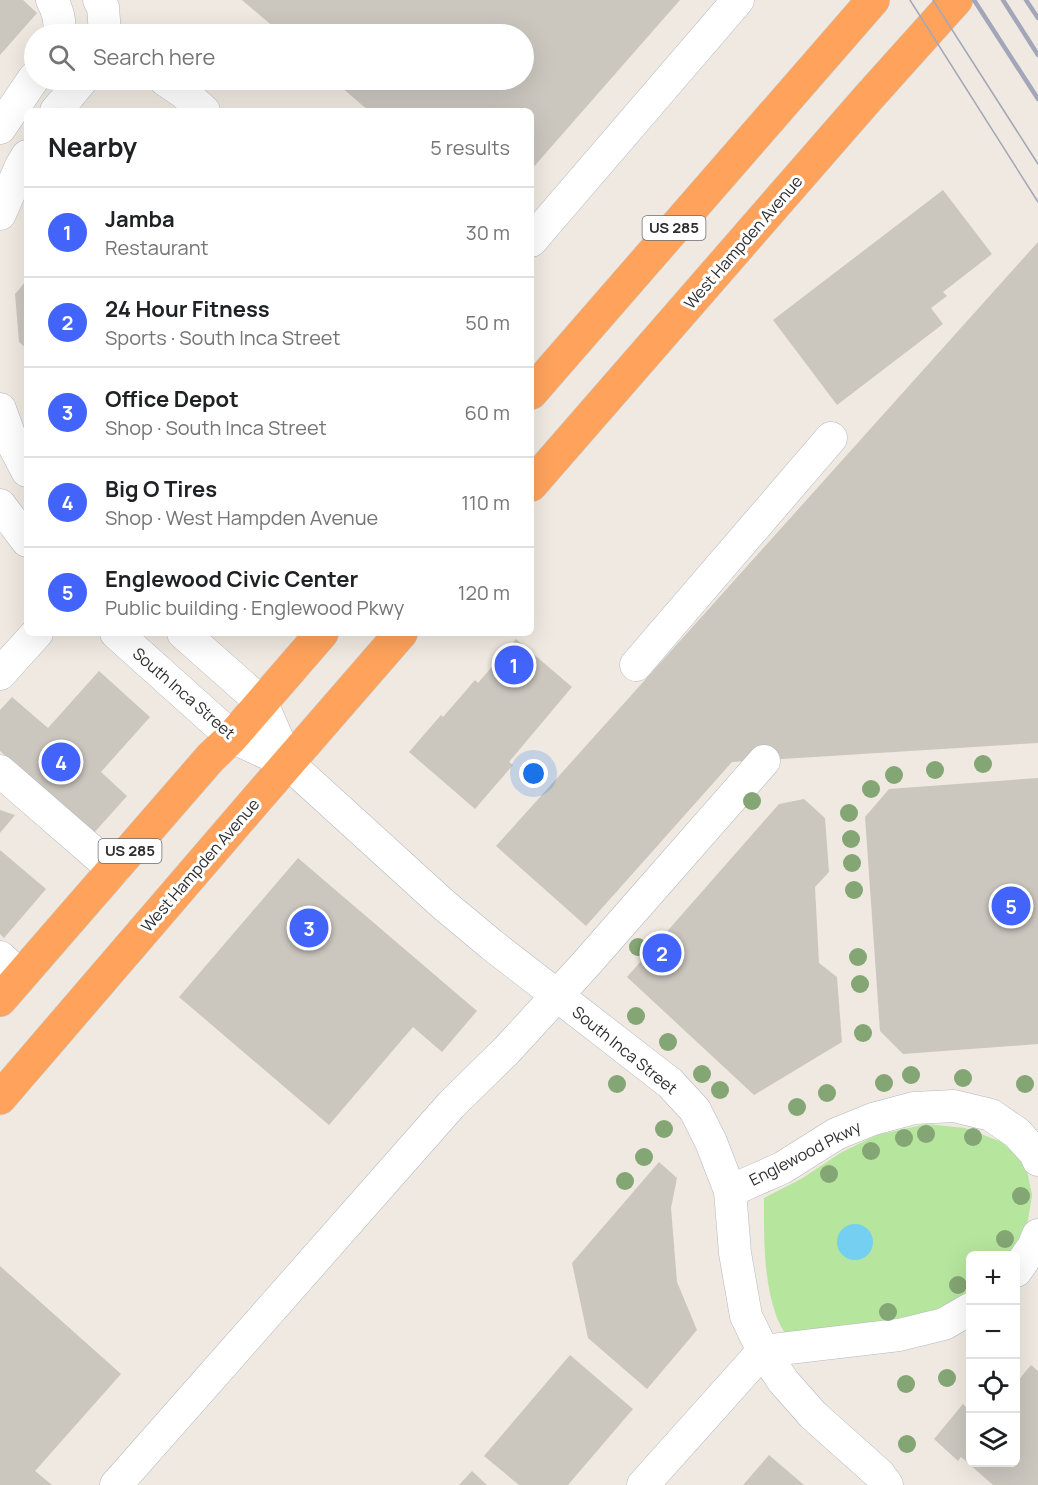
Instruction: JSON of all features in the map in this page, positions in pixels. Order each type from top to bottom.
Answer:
[{"type":"highway","points":[[817,63],[865,0]]},
{"type":"highway","name":"US 285","points":[[534,390],[873,0]]},
{"type":"highway","name":"West Hampden Avenue","points":[[534,482],[956,0]]},
{"type":"highway","points":[[868,99],[974,0]]},
{"type":"highway","name":"US 285","points":[[7,978],[114,870],[319,636]]},
{"type":"highway","name":"West Hampden Avenue","points":[[0,1098],[399,636]]},
{"type":"street","points":[[52,0],[58,11],[60,24]]},
{"type":"street","points":[[99,0],[103,7],[104,24]]},
{"type":"street","points":[[534,238],[738,0]]},
{"type":"street","points":[[0,128],[26,90]]},
{"type":"street","points":[[59,108],[74,90]]},
{"type":"street","points":[[180,90],[201,108]]},
{"type":"street","points":[[0,214],[24,161]]},
{"type":"street","points":[[0,410],[24,465]]},
{"type":"street","points":[[636,665],[831,438]]},
{"type":"street","points":[[0,505],[24,538]]},
{"type":"street","points":[[0,674],[34,636]]},
{"type":"street","name":"South Inca Street","points":[[119,636],[232,737],[288,763],[444,905],[670,1083],[695,1110],[711,1142],[730,1191],[735,1253],[746,1316],[763,1352],[783,1382],[813,1415],[889,1481]]},
{"type":"street","name":"South Inca Street","points":[[186,636],[262,703],[288,763]]},
{"type":"street","points":[[116,1485],[451,1106],[558,995],[764,761]]},
{"type":"street","points":[[0,771],[114,870]]},
{"type":"street","name":"Englewood Pkwy","points":[[730,1191],[782,1168],[836,1134],[873,1119],[914,1108],[954,1106],[991,1114],[1017,1133],[1035,1153],[1038,1160]]},
{"type":"street","points":[[1020,1265],[1033,1247],[1038,1235]]},
{"type":"street","points":[[643,1485],[763,1352],[899,1335],[944,1324],[966,1311]]},
{"type":"green space","points":[[926,1124],[965,1128],[1002,1142],[1026,1166],[1032,1195],[1026,1232],[1013,1251],[966,1251],[966,1293],[945,1310],[786,1336],[777,1318],[769,1286],[765,1257],[764,1198],[801,1179],[842,1152],[877,1135]]},
{"type":"water","points":[[855,1224],[868,1229],[873,1242],[868,1255],[855,1260],[842,1255],[837,1242],[842,1229]]},
{"type":"building","points":[[0,0],[23,0],[37,13],[27,24],[24,24],[24,28],[0,55]]},
{"type":"building","points":[[242,0],[680,0],[534,167],[534,108],[366,108],[345,90],[534,90],[534,24],[270,24]]},
{"type":"building","points":[[943,190],[992,254],[943,292],[947,296],[931,308],[943,324],[837,405],[773,320]]},
{"type":"building","points":[[1038,242],[1038,743],[732,762],[586,926],[496,846]]},
{"type":"building","points":[[24,284],[24,346],[19,342],[15,294]]},
{"type":"building","points":[[516,639],[572,687],[509,762],[513,765],[475,809],[409,752],[475,680],[478,683]]},
{"type":"building","points":[[99,671],[150,717],[101,772],[127,796],[93,834],[0,751],[0,710],[12,697],[48,728]]},
{"type":"building","points":[[1038,778],[1038,1044],[903,1054],[880,1031],[865,817],[889,789]]},
{"type":"building","points":[[804,799],[825,818],[829,872],[815,887],[819,963],[837,977],[842,1042],[754,1095],[627,977],[779,804]]},
{"type":"building","points":[[0,810],[15,815],[0,833]]},
{"type":"building","points":[[0,850],[46,889],[4,938],[0,934]]},
{"type":"building","points":[[298,858],[477,1011],[442,1052],[413,1027],[329,1125],[179,997]]},
{"type":"building","points":[[659,1162],[677,1178],[671,1208],[677,1282],[697,1330],[647,1389],[588,1338],[572,1263]]},
{"type":"building","points":[[0,1266],[121,1374],[35,1471],[52,1485],[0,1485]]},
{"type":"building","points":[[570,1355],[633,1409],[568,1485],[519,1485],[484,1456]]},
{"type":"building","points":[[1031,1365],[1038,1371],[1038,1485],[993,1485],[972,1467],[1020,1467],[1020,1378]]},
{"type":"building","points":[[963,1404],[966,1407],[966,1461],[961,1457],[958,1461],[934,1439]]},
{"type":"building","points":[[769,1455],[804,1485],[743,1485]]},
{"type":"building","points":[[472,1471],[487,1485],[459,1485]]},
{"type":"tram line","points":[[910,0],[1038,202]]},
{"type":"tram line","points":[[933,0],[1038,164]]},
{"type":"railway","points":[[974,0],[1038,99]]},
{"type":"railway","points":[[1003,0],[1038,55]]},
{"type":"railway","points":[[1026,0],[1038,18]]},
{"type":"place","name":"Jamba","points":[[514,665]]},
{"type":"place","name":"Big O Tires","points":[[61,762]]},
{"type":"place","name":"Englewood Civic Center","points":[[1011,906]]},
{"type":"place","name":"Office Depot","points":[[309,928]]},
{"type":"place","name":"24 Hour Fitness","points":[[662,953]]}]
